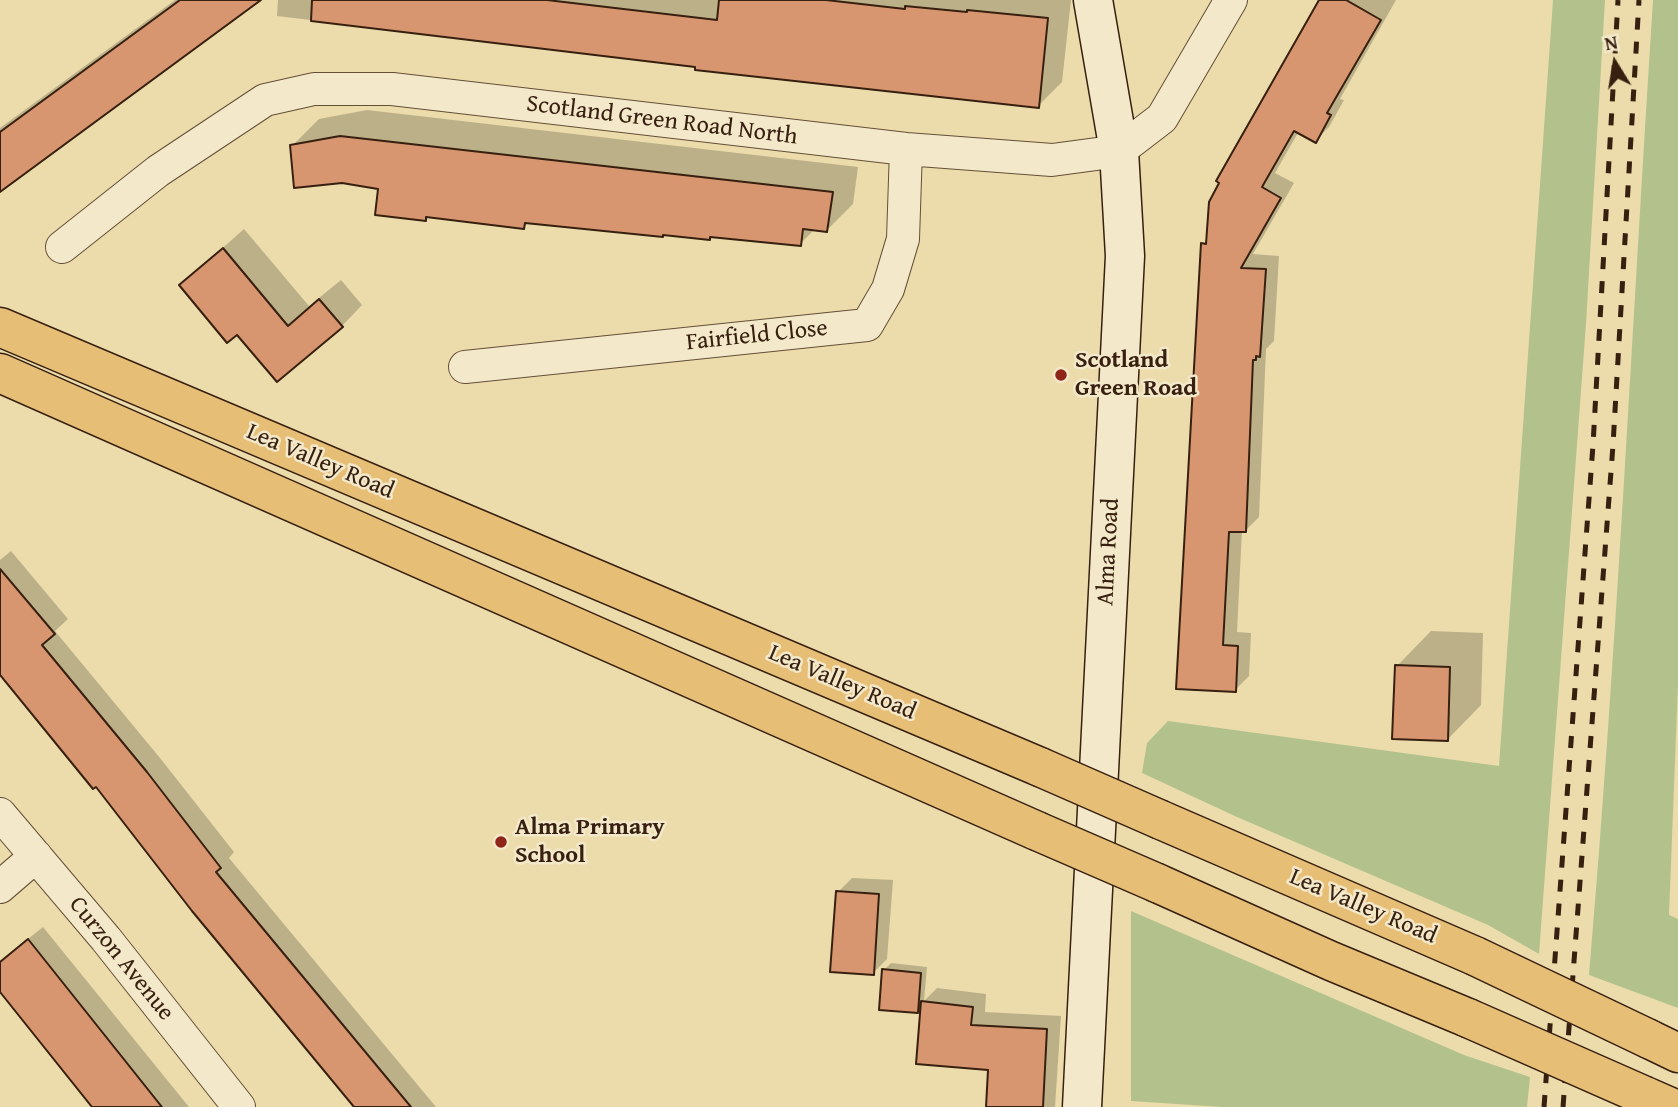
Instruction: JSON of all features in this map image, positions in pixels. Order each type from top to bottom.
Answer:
[{"type":"main road","name":"Lea Valley Road","points":[[0,327],[1040,767],[1475,956],[1664,1046]]},
{"type":"main road","name":"Lea Valley Road","points":[[0,373],[1331,961],[1657,1101]]},
{"type":"street","name":"Alma Road","points":[[1082,1107],[1125,256],[1119,151],[1093,0]]},
{"type":"street","name":"Scotland Green Road North","points":[[62,247],[158,171],[265,100],[314,89],[392,89],[906,149],[1052,160],[1119,151],[1162,118],[1231,0]]},
{"type":"street","name":"Fairfield Close","points":[[465,367],[867,325],[888,289],[903,239],[906,149]]},
{"type":"street","name":"Curzon Avenue","points":[[0,814],[106,940],[239,1107]]},
{"type":"street","points":[[0,887],[36,856]]},
{"type":"green space","points":[[1553,0],[1605,0],[1586,324],[1539,954],[1488,925],[1142,773],[1147,743],[1168,721],[1499,766]]},
{"type":"green space","points":[[1653,0],[1678,0],[1678,684],[1669,915],[1678,919],[1678,1008],[1589,975],[1616,609]]},
{"type":"green space","points":[[1131,911],[1464,1055],[1530,1077],[1527,1107],[1222,1107],[1131,1101]]},
{"type":"building","points":[[180,0],[261,0],[0,192],[0,132]]},
{"type":"building","points":[[312,0],[547,0],[717,20],[719,0],[826,0],[905,9],[905,6],[1048,18],[1039,108],[695,70],[695,67],[311,21]]},
{"type":"building","points":[[1319,0],[1346,0],[1381,20],[1327,113],[1331,115],[1316,143],[1294,131],[1262,187],[1281,198],[1241,268],[1266,269],[1260,357],[1256,356],[1256,360],[1253,360],[1246,532],[1229,532],[1223,645],[1238,646],[1236,692],[1176,689],[1201,243],[1206,244],[1209,202],[1219,183],[1216,181]]},
{"type":"building","points":[[340,136],[833,192],[827,232],[803,229],[801,246],[710,237],[710,240],[663,237],[525,223],[524,229],[426,217],[426,221],[375,215],[378,189],[342,183],[294,188],[290,145]]},
{"type":"building","points":[[223,248],[288,326],[319,299],[343,327],[277,382],[237,335],[227,343],[179,285]]},
{"type":"building","points":[[0,569],[55,634],[42,645],[147,772],[221,868],[216,872],[411,1107],[354,1107],[192,911],[96,787],[93,789],[0,675]]},
{"type":"building","points":[[1395,665],[1450,667],[1448,741],[1392,739]]},
{"type":"building","points":[[836,891],[879,894],[874,975],[830,972]]},
{"type":"building","points":[[28,939],[162,1107],[92,1107],[0,992],[0,962]]},
{"type":"building","points":[[882,969],[921,973],[918,1013],[879,1010]]},
{"type":"building","points":[[921,1001],[973,1007],[971,1025],[1047,1029],[1043,1107],[986,1107],[988,1070],[916,1064]]},
{"type":"railway","points":[[1544,1107],[1593,445],[1618,0]]},
{"type":"railway","points":[[1563,1107],[1613,445],[1639,0]]},
{"type":"place","name":"Scotland Green Road","points":[[1061,375]]},
{"type":"place","name":"Alma Primary School","points":[[501,842]]}]
